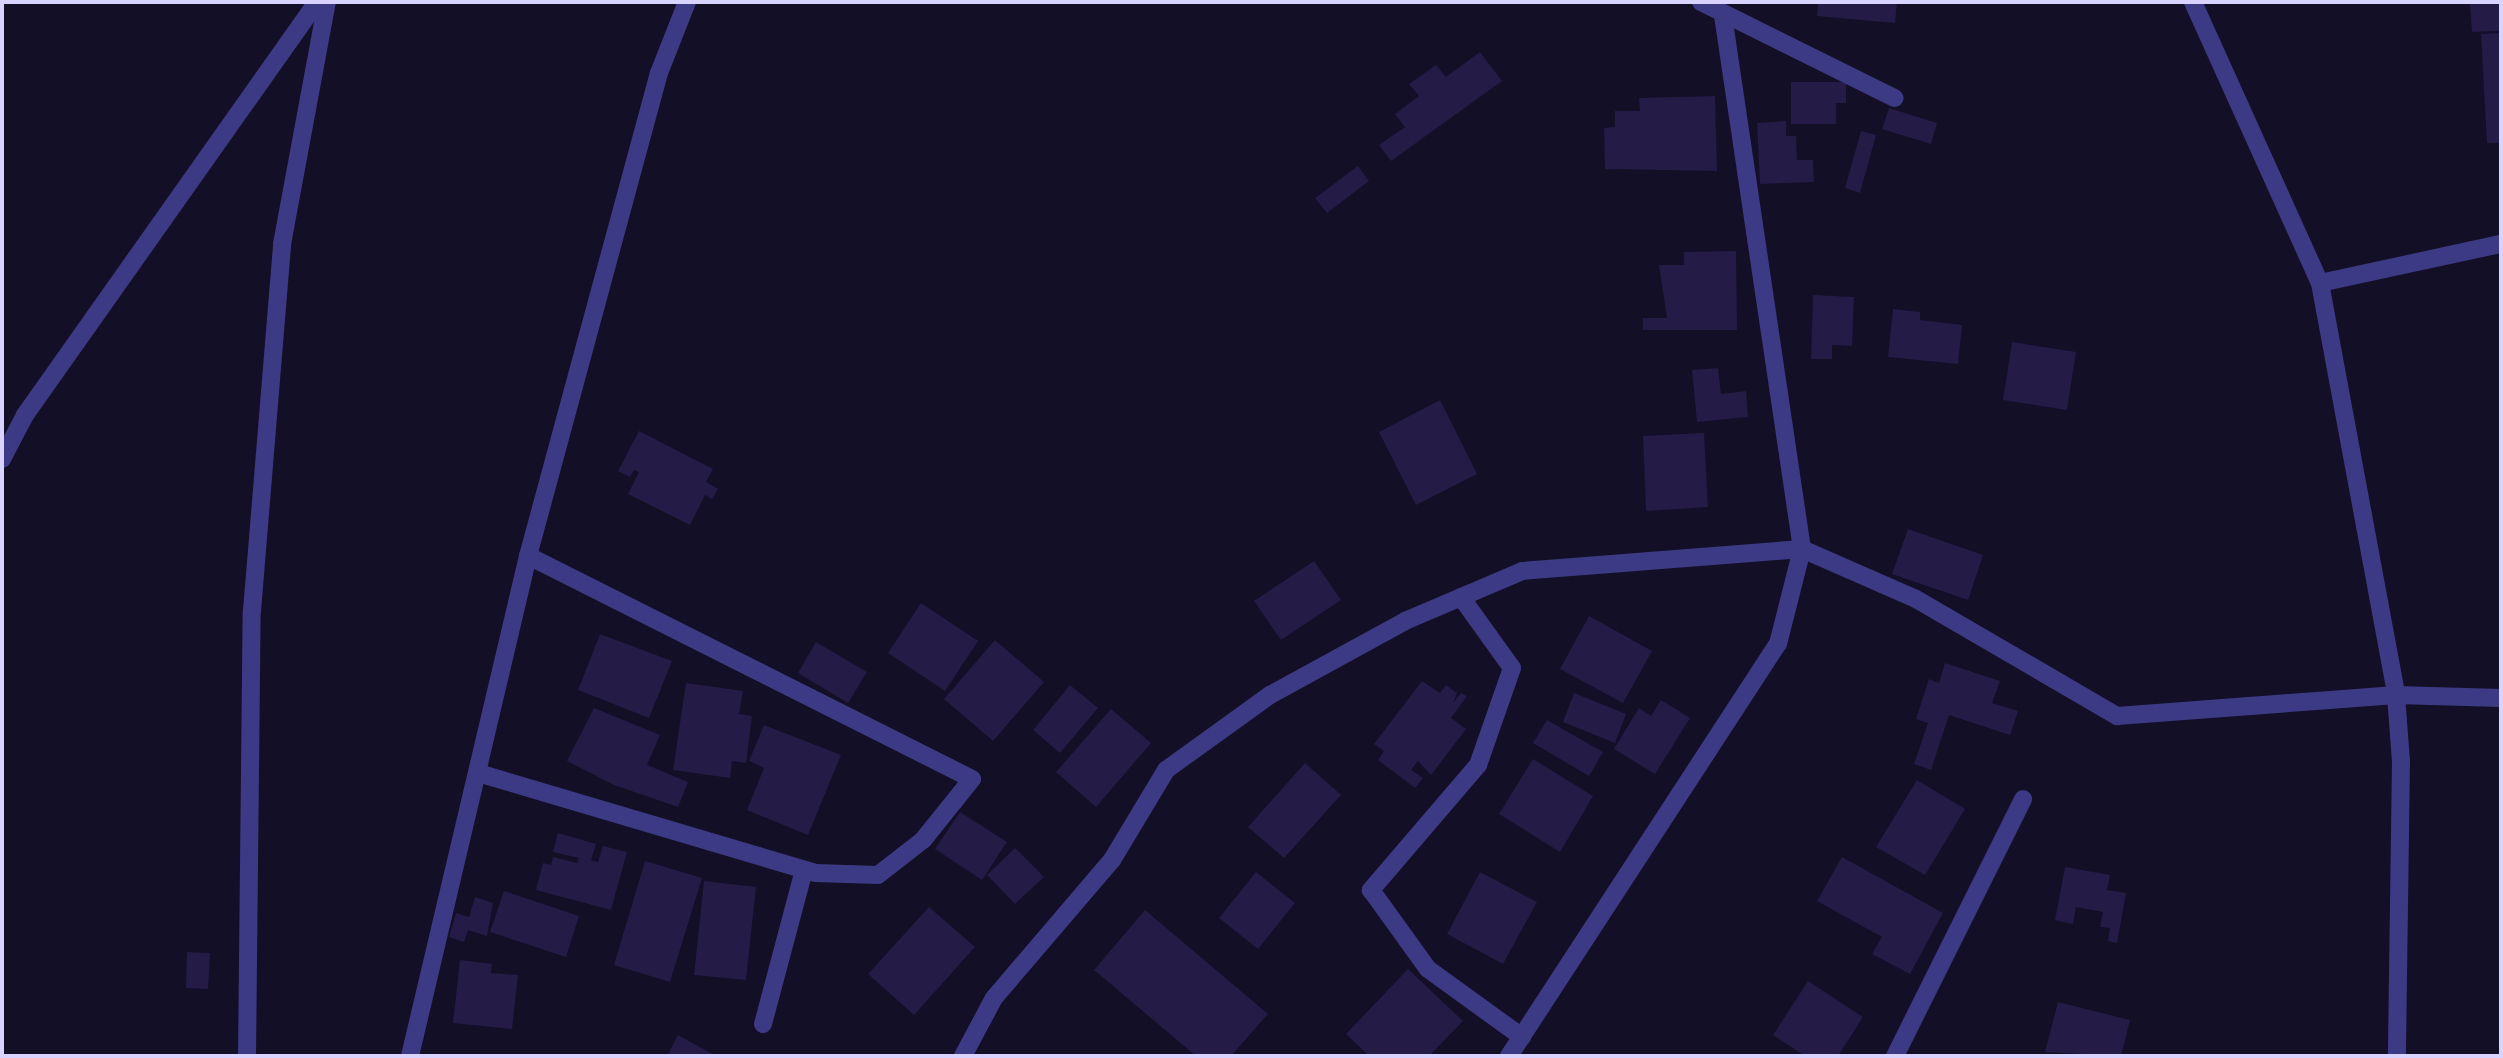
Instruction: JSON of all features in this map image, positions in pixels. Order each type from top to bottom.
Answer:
[{"type":"street","points":[[2,459],[24,415],[317,2]]},
{"type":"street","points":[[247,1056],[252,611],[282,244],[327,2]]},
{"type":"street","points":[[410,1056],[528,556],[659,73],[687,2]]},
{"type":"street","points":[[1701,2],[1894,98]]},
{"type":"street","points":[[2193,2],[2319,284],[2396,695],[2401,761],[2397,1056]]},
{"type":"street","points":[[1510,1056],[1778,645],[1802,549],[1723,15]]},
{"type":"street","points":[[2319,284],[2501,244]]},
{"type":"street","points":[[963,1056],[994,998],[1112,860],[1166,770],[1270,695],[1405,621],[1522,571],[1802,549],[1916,599],[2117,716],[2396,695],[2501,698]]},
{"type":"street","points":[[478,773],[804,870],[878,875],[923,840],[972,779],[528,556]]},
{"type":"street","points":[[1461,597],[1512,668],[1478,765],[1371,890],[1429,969],[1522,1037]]},
{"type":"street","points":[[1895,1056],[2023,799]]},
{"type":"street","points":[[763,1024],[804,870]]},
{"type":"building","points":[[1818,2],[1897,2],[1895,23],[1817,16]]},
{"type":"building","points":[[2470,2],[2501,2],[2501,31],[2472,32]]},
{"type":"building","points":[[2501,33],[2501,143],[2487,143],[2481,34]]},
{"type":"building","points":[[1480,52],[1502,81],[1391,161],[1379,145],[1405,127],[1395,114],[1419,96],[1409,84],[1436,65],[1446,77]]},
{"type":"building","points":[[1791,82],[1846,82],[1846,103],[1836,103],[1836,124],[1791,124]]},
{"type":"building","points":[[1715,96],[1717,171],[1605,169],[1604,128],[1615,127],[1615,111],[1640,111],[1639,98]]},
{"type":"building","points":[[1889,108],[1937,123],[1931,144],[1882,129]]},
{"type":"building","points":[[1786,121],[1786,136],[1796,136],[1797,160],[1813,160],[1814,182],[1760,184],[1757,123]]},
{"type":"building","points":[[1861,131],[1876,135],[1860,193],[1845,188]]},
{"type":"building","points":[[1358,166],[1369,181],[1327,213],[1315,198]]},
{"type":"building","points":[[1736,251],[1737,330],[1643,330],[1643,318],[1667,318],[1659,265],[1684,265],[1684,252]]},
{"type":"building","points":[[1813,295],[1854,297],[1852,346],[1832,345],[1832,359],[1811,359]]},
{"type":"building","points":[[1893,309],[1920,312],[1920,320],[1962,325],[1958,364],[1888,357]]},
{"type":"building","points":[[2012,342],[2076,352],[2067,410],[2003,400]]},
{"type":"building","points":[[1718,368],[1721,394],[1746,391],[1748,417],[1697,422],[1692,370]]},
{"type":"building","points":[[1440,400],[1477,474],[1416,505],[1379,432]]},
{"type":"building","points":[[639,431],[713,469],[706,482],[718,489],[712,499],[705,495],[690,525],[628,494],[639,472],[634,470],[630,477],[618,471]]},
{"type":"building","points":[[1704,433],[1708,507],[1646,511],[1643,436]]},
{"type":"building","points":[[1908,529],[1983,555],[1968,600],[1892,574]]},
{"type":"building","points":[[1314,561],[1341,600],[1281,640],[1254,601]]},
{"type":"building","points":[[921,603],[978,641],[945,691],[888,653]]},
{"type":"building","points":[[1589,616],[1652,651],[1623,703],[1560,669]]},
{"type":"building","points":[[600,634],[672,661],[649,718],[578,690]]},
{"type":"building","points":[[995,640],[1044,682],[993,741],[944,699]]},
{"type":"building","points":[[816,642],[867,672],[848,703],[798,673]]},
{"type":"building","points":[[1945,663],[2000,681],[1992,703],[2018,711],[2010,735],[1949,715],[1931,770],[1914,764],[1928,723],[1916,719],[1929,679],[1939,683]]},
{"type":"building","points":[[1422,681],[1440,693],[1446,685],[1457,693],[1453,703],[1461,693],[1467,696],[1451,718],[1466,729],[1431,775],[1418,761],[1411,770],[1423,778],[1415,788],[1378,760],[1384,751],[1374,744]]},
{"type":"building","points":[[686,683],[743,691],[739,714],[752,716],[746,763],[732,761],[730,778],[673,770]]},
{"type":"building","points":[[1070,685],[1098,708],[1060,753],[1033,730]]},
{"type":"building","points":[[1574,693],[1626,714],[1615,743],[1563,722]]},
{"type":"building","points":[[1661,700],[1690,718],[1655,774],[1614,749],[1639,708],[1651,716]]},
{"type":"building","points":[[594,708],[660,735],[647,765],[688,782],[678,807],[614,785],[567,761]]},
{"type":"building","points":[[1111,709],[1151,743],[1096,807],[1056,772]]},
{"type":"building","points":[[1547,720],[1603,752],[1589,776],[1533,743]]},
{"type":"building","points":[[764,725],[841,755],[808,835],[747,810],[764,768],[749,761]]},
{"type":"building","points":[[1533,759],[1593,796],[1560,852],[1499,814]]},
{"type":"building","points":[[1305,763],[1341,795],[1284,858],[1248,827]]},
{"type":"building","points":[[1917,780],[1965,809],[1925,875],[1876,847]]},
{"type":"building","points":[[960,812],[1007,842],[982,880],[935,849]]},
{"type":"building","points":[[558,833],[596,844],[591,860],[598,862],[603,846],[627,852],[611,910],[536,890],[543,863],[551,865],[553,857],[577,863],[579,858],[553,852]]},
{"type":"building","points":[[1015,848],[1044,877],[1015,904],[987,875]]},
{"type":"building","points":[[1842,857],[1943,913],[1910,974],[1872,954],[1882,937],[1817,901]]},
{"type":"building","points":[[645,861],[702,878],[670,982],[614,965]]},
{"type":"building","points":[[2065,867],[2110,875],[2107,890],[2126,893],[2117,943],[2108,941],[2110,928],[2100,927],[2103,912],[2076,907],[2073,924],[2055,920]]},
{"type":"building","points":[[1256,872],[1295,903],[1258,949],[1219,918]]},
{"type":"building","points":[[1480,872],[1537,902],[1503,964],[1447,934]]},
{"type":"building","points":[[704,881],[756,887],[746,980],[694,975]]},
{"type":"building","points":[[504,891],[579,916],[566,957],[490,932]]},
{"type":"building","points":[[475,897],[493,903],[487,936],[468,930],[464,942],[449,937],[456,913],[469,917]]},
{"type":"building","points":[[929,907],[975,947],[914,1015],[868,974]]},
{"type":"building","points":[[1145,910],[1268,1014],[1231,1056],[1196,1056],[1094,970]]},
{"type":"building","points":[[187,952],[210,953],[208,989],[186,988]]},
{"type":"building","points":[[460,960],[492,964],[491,973],[518,975],[512,1029],[453,1023]]},
{"type":"building","points":[[1408,969],[1463,1021],[1429,1056],[1369,1056],[1346,1034]]},
{"type":"building","points":[[1808,981],[1863,1017],[1838,1056],[1805,1056],[1773,1035]]},
{"type":"building","points":[[2058,1002],[2130,1020],[2121,1056],[2045,1052]]},
{"type":"building","points":[[678,1035],[716,1056],[667,1056]]}]
